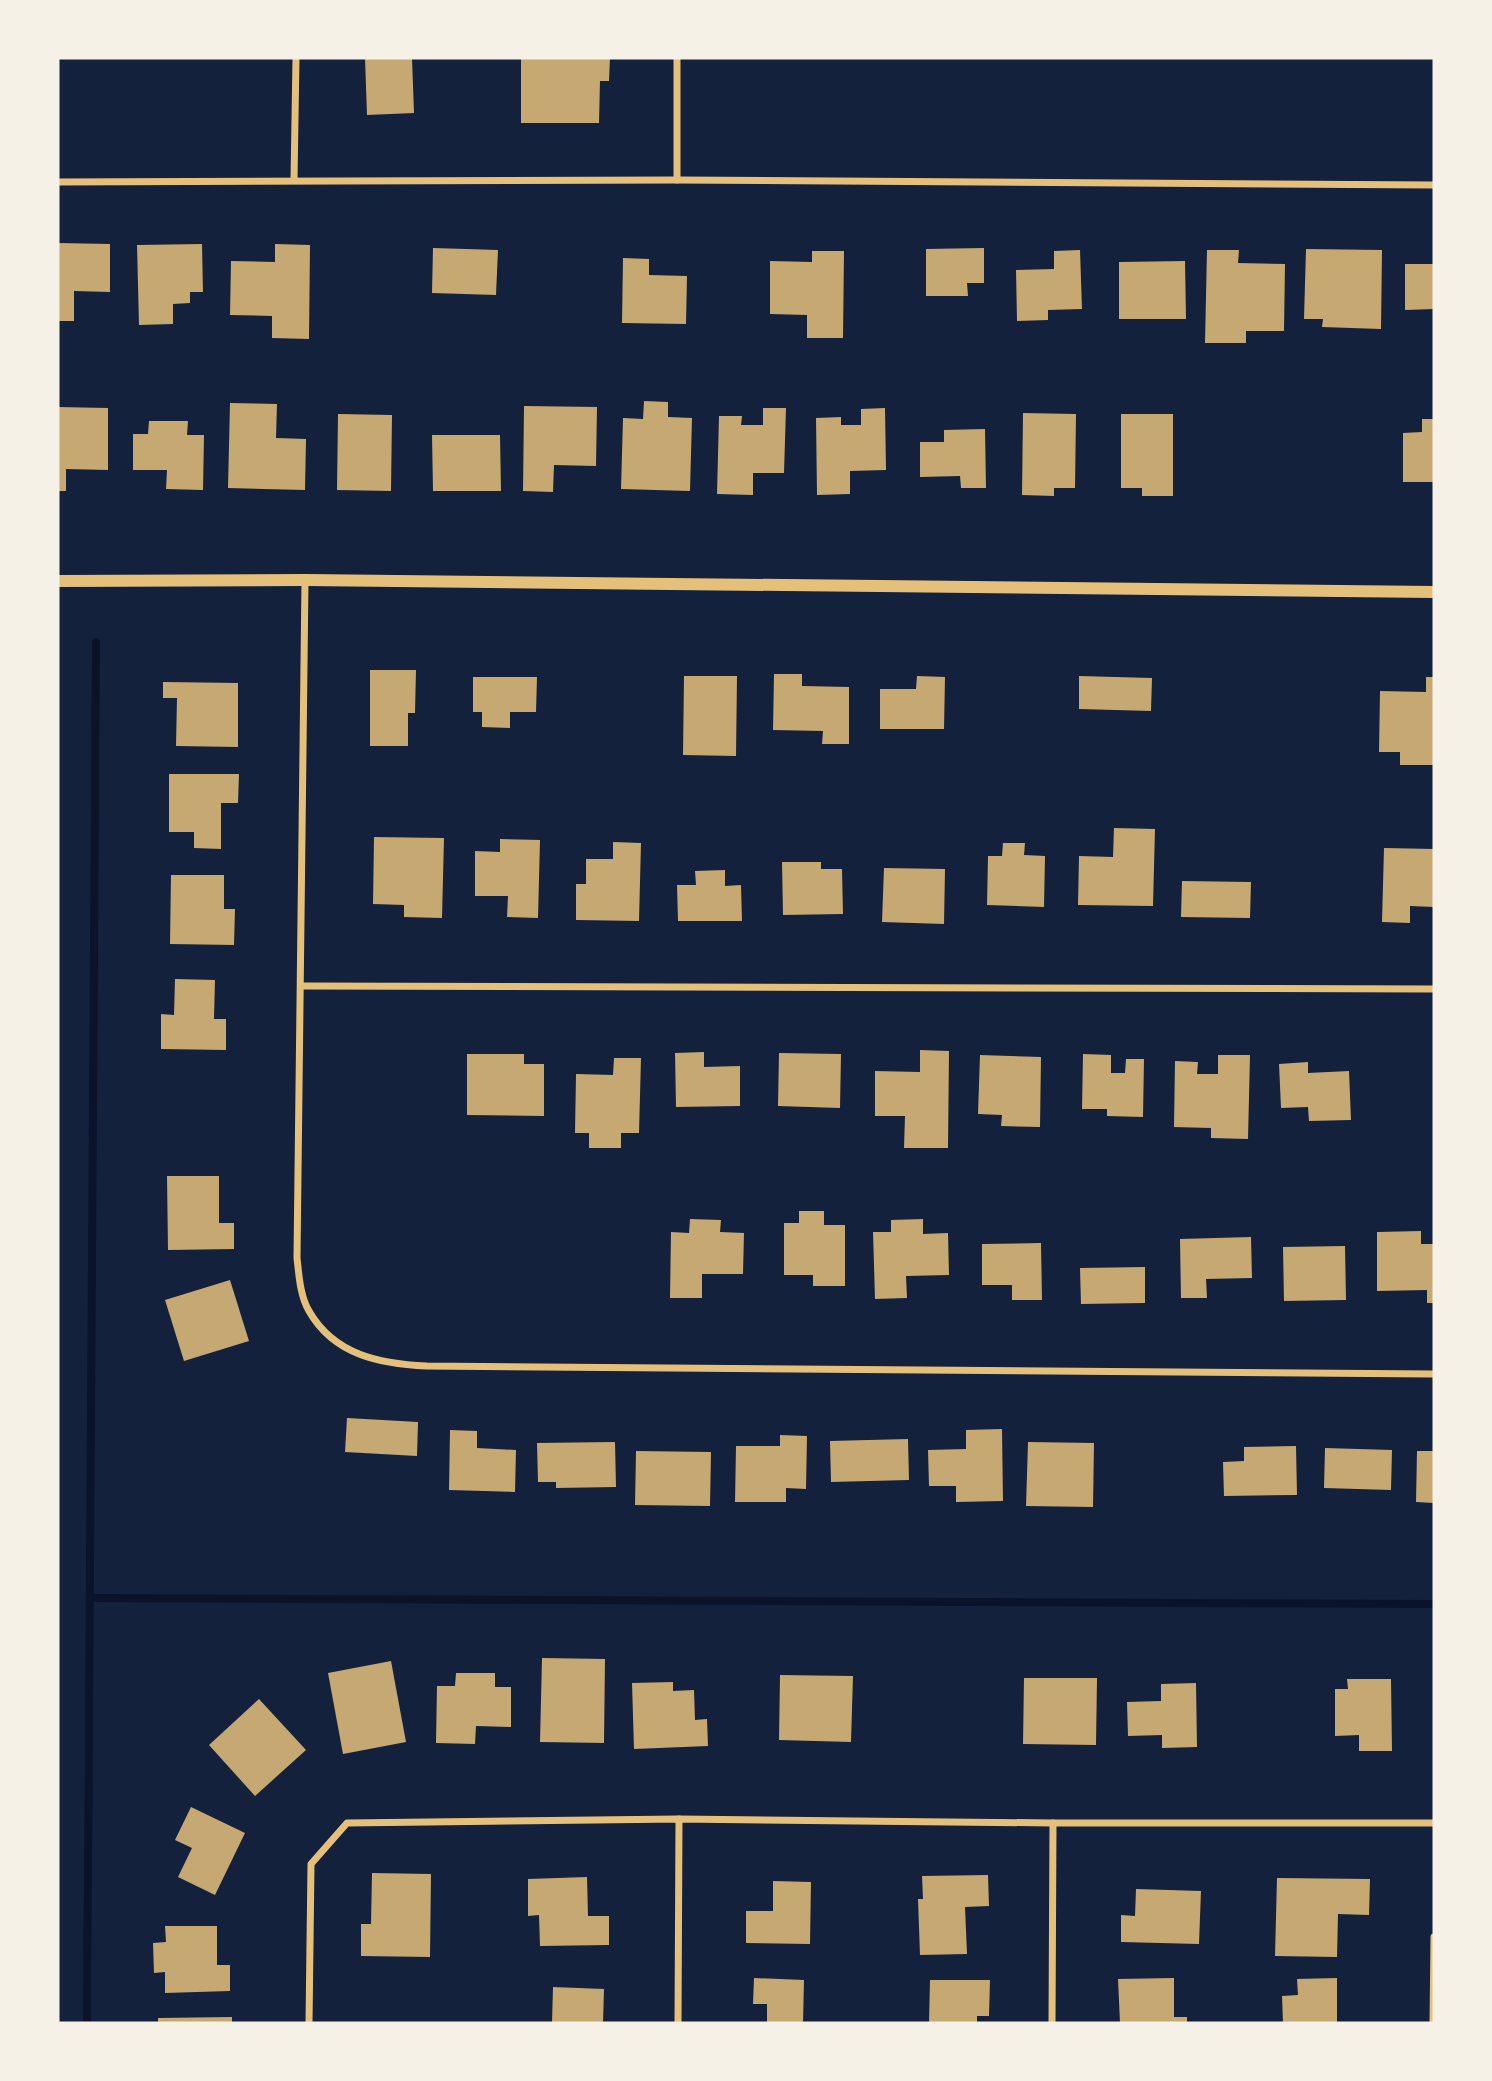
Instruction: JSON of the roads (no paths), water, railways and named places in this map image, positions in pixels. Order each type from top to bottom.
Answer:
[{"type":"street","points":[[294,180],[296,58]]},
{"type":"street","points":[[677,58],[677,180]]},
{"type":"street","points":[[58,182],[677,180],[1434,185]]},
{"type":"street","points":[[305,580],[297,1258],[308,1310],[345,1349],[392,1364],[1434,1374]]},
{"type":"street","points":[[58,581],[305,580],[1434,592]]},
{"type":"street","points":[[302,986],[1434,989]]},
{"type":"street","points":[[678,2023],[679,1819]]},
{"type":"street","points":[[309,2023],[311,1864],[347,1823],[679,1819],[1434,1823]]},
{"type":"street","points":[[1052,2023],[1053,1823]]},
{"type":"street","points":[[1433,2023],[1434,1937]]},
{"type":"waterway","points":[[87,2023],[96,642]]},
{"type":"waterway","points":[[90,1598],[1434,1604]]}]
